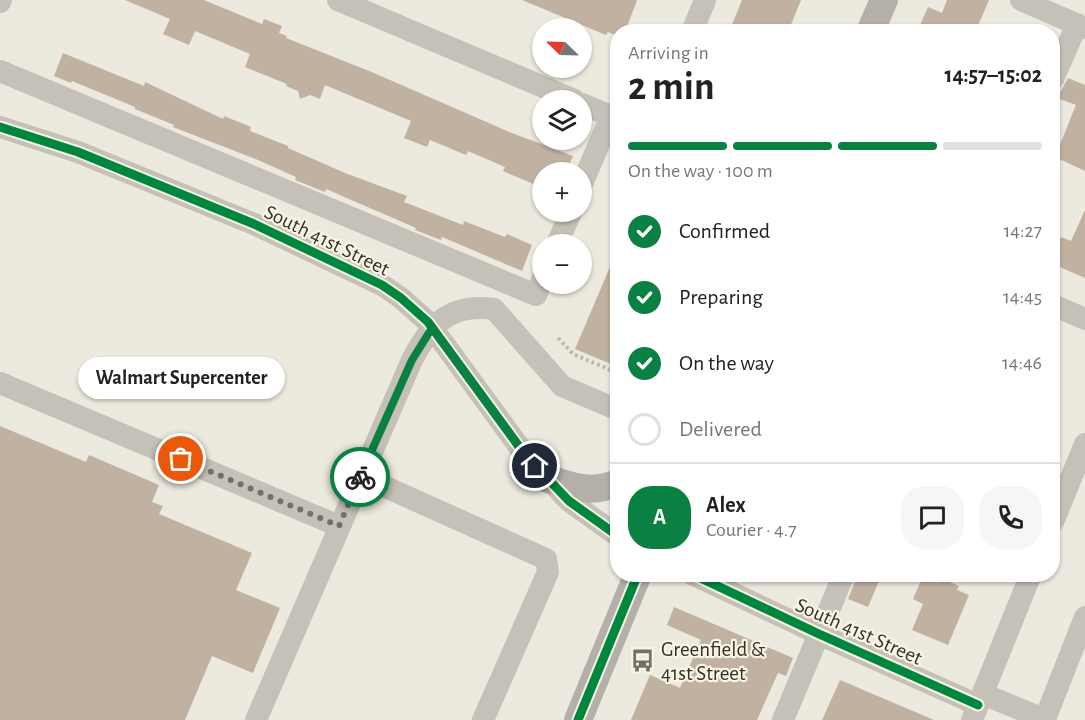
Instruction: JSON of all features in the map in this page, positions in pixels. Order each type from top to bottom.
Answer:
[{"type":"main road","points":[[874,24],[884,0]]},
{"type":"main road","points":[[548,479],[586,490],[610,486]]},
{"type":"main road","points":[[578,720],[635,582]]},
{"type":"street","points":[[338,0],[550,90]]},
{"type":"street","points":[[695,24],[705,0]]},
{"type":"street","points":[[1021,0],[1081,26],[1060,66]]},
{"type":"street","points":[[0,71],[532,293]]},
{"type":"street","points":[[592,108],[610,116]]},
{"type":"street","points":[[592,163],[610,126]]},
{"type":"street","name":"South 41st Street","points":[[0,127],[78,152],[268,230],[382,285],[401,298],[432,328],[523,452],[548,479],[569,501],[610,530]]},
{"type":"street","points":[[256,720],[412,360],[432,328],[442,319],[458,310],[479,307],[494,309],[562,386],[610,407]]},
{"type":"street","points":[[1060,308],[1085,319]]},
{"type":"street","points":[[0,383],[339,526]]},
{"type":"street","points":[[1060,505],[1085,444]]},
{"type":"street","points":[[361,476],[546,559],[548,572],[483,720]]},
{"type":"street","name":"South 41st Street","points":[[709,582],[977,706],[1046,720]]},
{"type":"street","points":[[783,720],[841,582]]},
{"type":"street","points":[[977,706],[1029,582]]},
{"type":"street","points":[[1046,720],[1076,664],[1085,617]]},
{"type":"path","points":[[558,338],[573,354],[610,370]]},
{"type":"building","points":[[125,0],[204,0],[262,24],[264,19],[282,26],[279,33],[287,36],[286,38],[532,140],[532,150],[557,150],[573,156],[570,162],[532,162],[532,183],[503,171],[505,167],[468,151],[466,155],[430,140],[427,147],[404,138],[411,121],[325,85],[320,99],[310,95],[300,99],[298,91],[286,86],[287,84],[245,67],[250,54],[195,31],[189,45],[163,34],[170,19]]},
{"type":"building","points":[[522,0],[637,0],[628,24],[610,24],[610,33],[606,35],[592,29],[592,18],[565,18]]},
{"type":"building","points":[[742,0],[801,0],[791,24],[732,24]]},
{"type":"building","points":[[947,0],[989,0],[979,24],[921,24],[928,7],[942,13]]},
{"type":"building","points":[[63,53],[144,86],[145,82],[223,119],[224,116],[251,127],[250,131],[345,173],[407,196],[404,202],[463,225],[464,221],[505,237],[507,234],[532,245],[522,271],[442,237],[441,240],[415,230],[416,228],[326,189],[325,192],[295,180],[296,177],[258,160],[173,127],[174,125],[135,109],[135,107],[72,81],[71,83],[54,76]]},
{"type":"building","points":[[1068,78],[1085,85],[1085,171],[1060,159],[1060,145],[1076,105],[1060,99],[1060,93]]},
{"type":"building","points":[[1085,210],[1085,278],[1060,267],[1060,239],[1061,237],[1071,241]]},
{"type":"building","points":[[610,267],[610,364],[575,349]]},
{"type":"building","points":[[0,426],[86,462],[89,455],[159,485],[152,502],[163,506],[159,514],[252,553],[236,590],[280,608],[253,673],[212,656],[185,720],[0,720]]},
{"type":"building","points":[[855,582],[879,582],[868,607],[848,599]]},
{"type":"building","points":[[920,582],[950,582],[959,586],[957,590],[969,595],[948,645],[912,630],[923,604],[913,599]]},
{"type":"building","points":[[674,607],[793,658],[786,676],[778,673],[757,720],[631,720],[650,675],[680,688],[701,640],[667,625]]},
{"type":"building","points":[[840,680],[934,720],[822,720]]},
{"type":"cycle path","points":[[0,127],[78,152],[254,224],[382,285],[428,322],[523,452],[548,479],[569,501],[610,530]]},
{"type":"cycle path","points":[[578,720],[635,582]]},
{"type":"cycle path","points":[[709,582],[978,705]]},
{"type":"way so far","points":[[181,459],[339,526],[360,477]]},
{"type":"place","name":"Walmart Supercenter","points":[[181,459]]},
{"type":"place","name":"Greenfield & 41st Street","points":[[643,661]]},
{"type":"route","points":[[360,477],[412,360],[432,328],[535,466]]}]
